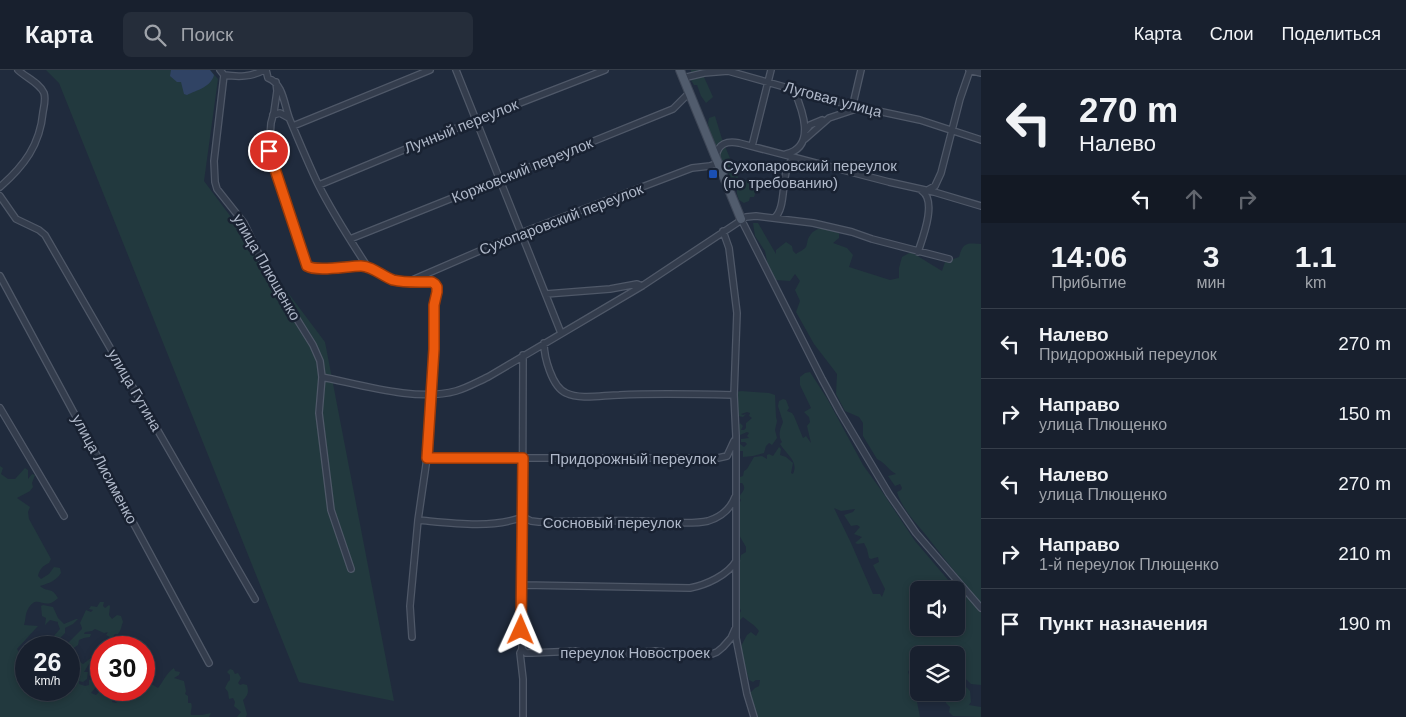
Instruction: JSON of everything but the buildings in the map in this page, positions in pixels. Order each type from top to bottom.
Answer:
[{"type":"main road","points":[[682,74],[741,219]]},
{"type":"street","points":[[0,187],[27,160],[39,136],[42,122],[44,93],[18,70]]},
{"type":"street","points":[[220,70],[224,75],[268,78],[276,82],[281,91],[289,118],[319,185],[367,266],[387,278],[407,282],[434,283],[437,288],[434,305],[434,349],[427,458],[418,520],[410,606],[412,637]]},
{"type":"street","points":[[246,76],[252,76],[265,70],[268,78]]},
{"type":"street","points":[[293,126],[430,70]]},
{"type":"street","points":[[456,70],[562,333]]},
{"type":"street","name":"Лунный переулок","points":[[319,185],[476,120],[605,70]]},
{"type":"street","points":[[752,146],[771,70]]},
{"type":"street","points":[[845,104],[849,104],[854,100],[861,70]]},
{"type":"street","points":[[926,191],[935,186],[937,182],[969,70],[981,73]]},
{"type":"street","name":"Луговая улица","points":[[682,74],[728,71],[845,104],[920,120],[981,140]]},
{"type":"street","name":"улица Плющенко","points":[[224,75],[214,161],[215,182],[217,189],[244,223],[267,271],[313,345],[320,361],[322,377],[319,413],[331,510],[352,569]]},
{"type":"street","points":[[276,82],[277,92],[271,123],[269,151],[307,266],[315,269],[367,266]]},
{"type":"street","points":[[794,90],[806,130]]},
{"type":"street","name":"Коржовский переулок","points":[[350,239],[673,109],[689,92]]},
{"type":"street","points":[[802,142],[810,125],[861,108]]},
{"type":"street","points":[[273,115],[280,113],[289,118]]},
{"type":"street","points":[[784,154],[794,152],[816,128],[829,118]]},
{"type":"street","points":[[717,161],[719,148],[722,144],[727,142],[752,146],[981,206]]},
{"type":"street","points":[[774,218],[779,213],[790,162],[794,158],[801,158]]},
{"type":"street","name":"Сухопаровский переулок","points":[[407,282],[522,233],[692,168],[710,166],[717,161]]},
{"type":"street","points":[[918,189],[925,192],[929,201],[924,233],[918,252]]},
{"type":"street","name":"улица Гутина","points":[[0,196],[16,219],[45,235],[255,599]]},
{"type":"street","points":[[322,377],[383,390],[430,395],[464,389],[488,377],[642,286],[746,217],[756,216],[804,221],[948,260]]},
{"type":"street","points":[[741,219],[826,387],[889,494],[916,533],[981,608]]},
{"type":"street","points":[[723,231],[729,248],[737,313],[734,395],[736,436],[736,627],[741,668],[754,717]]},
{"type":"street","name":"улица Лисименко","points":[[0,276],[209,662]]},
{"type":"street","points":[[546,294],[602,290],[637,284],[642,286]]},
{"type":"street","points":[[544,343],[552,376],[557,387],[566,394],[593,396],[649,394],[734,395]]},
{"type":"street","points":[[523,356],[522,649],[520,653],[523,679],[523,717]]},
{"type":"street","points":[[0,408],[64,516]]},
{"type":"street","name":"Придорожный переулок","points":[[427,458],[722,458],[730,452],[736,436]]},
{"type":"street","name":"Сосновый переулок","points":[[418,520],[472,524],[506,522],[522,516],[539,522],[617,520],[702,522],[723,514],[733,504],[736,495]]},
{"type":"street","points":[[522,584],[690,588],[706,583],[726,572],[737,560]]},
{"type":"street","name":"переулок Новостроек","points":[[522,649],[526,653],[532,654],[576,650],[588,654],[622,654],[655,651],[712,654],[728,642],[735,633],[736,627]]},
{"type":"green space","points":[[46,70],[210,70],[218,79],[204,181],[325,342],[394,701],[299,682],[59,83]]},
{"type":"green space","points":[[691,70],[702,70],[700,73],[704,77],[713,97],[706,103],[697,85],[694,85],[691,80]]},
{"type":"green space","points":[[715,116],[722,139],[739,180],[743,184],[748,178],[751,179],[755,188],[754,197],[750,197],[749,201],[744,203],[739,200],[737,186],[732,181],[709,130],[709,118]]},
{"type":"green space","points":[[753,223],[758,223],[776,254],[776,250],[786,242],[792,246],[796,254],[805,248],[811,234],[817,229],[834,231],[839,233],[839,238],[833,243],[847,248],[853,255],[849,267],[890,280],[899,278],[902,257],[911,252],[942,271],[945,262],[959,257],[962,248],[966,244],[981,244],[981,603],[905,509],[897,492],[902,488],[900,484],[895,486],[888,476],[896,474],[877,459],[863,436],[863,423],[859,417],[845,411],[836,394],[837,374],[814,344],[796,312],[800,301],[795,290],[800,281],[795,274],[790,281],[775,280],[768,266],[765,251],[755,236]]},
{"type":"green space","points":[[810,372],[828,400],[863,465],[915,541],[949,581],[910,581],[910,636],[965,636],[965,594],[981,612],[981,685],[971,684],[965,679],[965,646],[910,646],[910,668],[908,672],[910,678],[910,701],[917,701],[920,717],[756,717],[750,693],[759,686],[760,680],[753,682],[749,680],[740,648],[747,635],[751,632],[756,636],[759,631],[743,617],[740,620],[738,615],[741,611],[737,598],[737,576],[741,555],[746,552],[746,547],[739,535],[739,504],[741,500],[739,497],[744,487],[742,483],[738,483],[754,457],[762,456],[767,459],[767,455],[773,456],[779,447],[781,449],[780,455],[793,463],[791,473],[793,474],[794,465],[793,461],[780,444],[782,442],[780,431],[783,422],[778,406],[779,401],[786,400],[789,408],[787,411],[794,416],[803,438],[806,436],[811,443],[807,426],[810,422],[809,417],[804,412],[811,408],[800,385],[800,377]],"holes":[[[834,508],[841,511],[855,509],[853,512],[844,515],[851,526],[857,525],[860,527],[854,534],[862,537],[855,543],[864,543],[869,558],[878,557],[879,562],[873,565],[885,589],[882,597],[880,594],[873,594]]]},
{"type":"green space","points":[[737,392],[775,395],[777,421],[775,430],[777,438],[772,445],[769,443],[766,446],[764,453],[743,457],[743,451],[740,451],[738,446],[740,444],[744,447],[747,444],[741,442],[741,439],[749,438],[747,436],[749,433],[737,434],[738,426],[740,423],[743,426],[741,430],[744,430],[746,423],[752,418],[749,416],[750,413],[747,412],[741,414],[746,414],[743,417],[738,416],[736,396]]},
{"type":"green space","points":[[0,466],[3,468],[1,474],[8,479],[15,479],[25,468],[28,470],[28,479],[32,474],[35,475],[32,483],[33,487],[30,491],[17,498],[30,507],[28,512],[29,519],[51,559],[49,563],[43,566],[38,576],[41,579],[49,574],[54,567],[60,568],[61,573],[55,580],[40,586],[53,592],[58,598],[47,604],[36,602],[31,605],[26,613],[24,625],[38,626],[29,636],[15,636],[15,701],[80,701],[80,684],[89,685],[90,680],[90,701],[112,701],[116,703],[118,701],[155,701],[155,686],[158,688],[174,668],[175,671],[180,672],[174,678],[184,681],[188,703],[192,704],[191,715],[211,713],[209,717],[0,717]]},
{"type":"green space","points":[[100,602],[104,602],[103,606],[105,608],[110,606],[109,615],[112,619],[117,615],[121,616],[123,622],[118,634],[108,636],[106,635],[108,632],[104,633],[95,629],[85,632],[84,634],[91,634],[90,637],[80,640],[80,636],[75,636],[82,629],[80,623],[86,610],[91,612],[93,610],[89,609],[91,606],[97,607]]},
{"type":"green space","points":[[41,606],[53,607],[58,618],[64,624],[78,619],[65,628],[65,633],[62,636],[54,636],[60,629],[58,622],[50,620],[45,625],[46,618],[42,616]]},
{"type":"green space","points":[[90,659],[84,672],[88,672],[87,679],[83,682],[80,681],[80,661],[83,664]]},
{"type":"green space","points":[[230,669],[235,674],[238,673],[241,678],[238,683],[240,685],[247,685],[248,693],[243,700],[247,714],[246,717],[237,717],[241,712],[234,706],[233,698],[229,699],[225,688],[230,680],[230,675],[227,672]]},
{"type":"green space","points":[[965,686],[970,691],[971,702],[969,705],[981,707],[981,717],[953,716],[949,712],[950,707],[945,701],[965,701]]},
{"type":"water","points":[[171,70],[210,70],[214,75],[207,85],[187,95],[184,94],[181,82],[177,82],[170,76]]},
{"type":"place","name":"Сухопаровский переулок (по требованию)","points":[[713,174]]},
{"type":"route","points":[[269,151],[307,266],[315,269],[367,266],[393,280],[432,282],[437,287],[434,305],[434,349],[427,458],[523,458],[521,630]]}]
